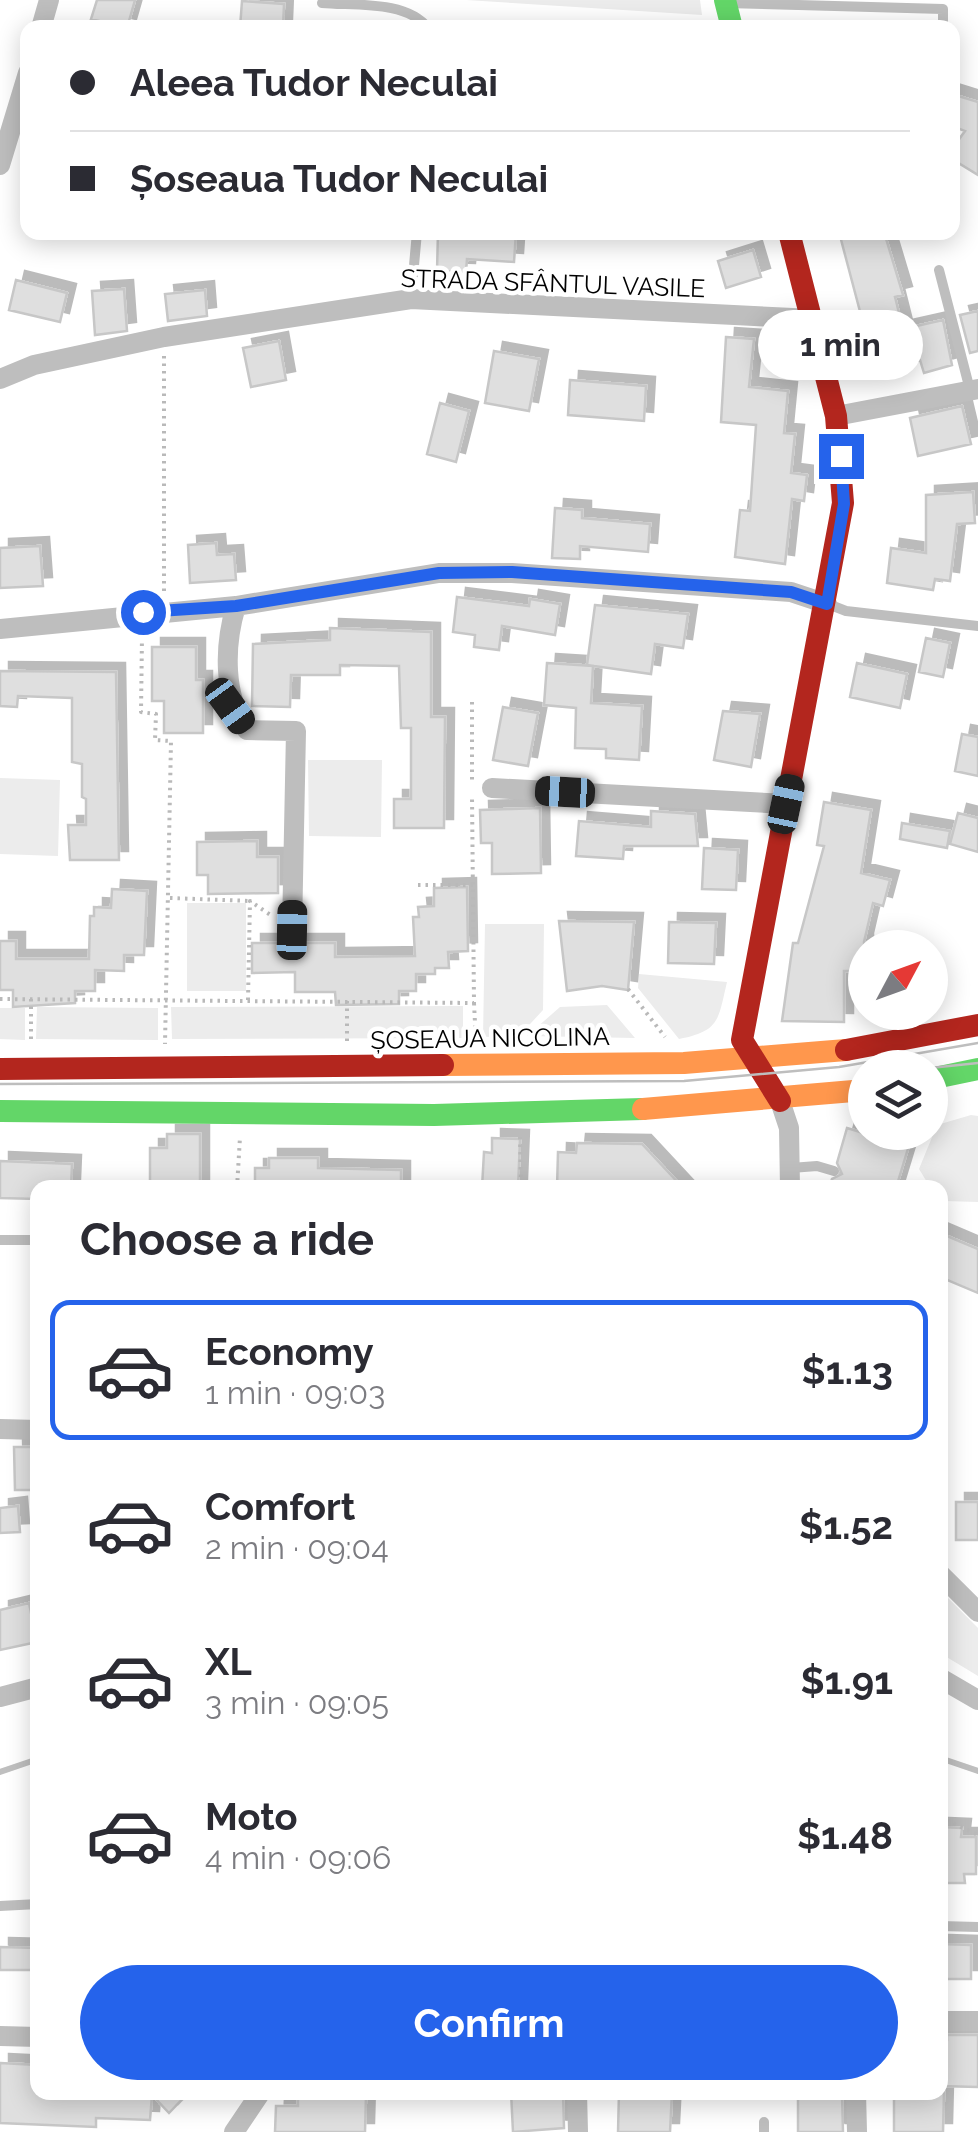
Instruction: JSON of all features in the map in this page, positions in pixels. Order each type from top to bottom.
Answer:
[{"type":"main road","points":[[780,1101],[742,1040],[746,1002],[844,504],[836,416],[791,240]]},
{"type":"main road","name":"ȘOSEAUA NICOLINA","points":[[0,1068],[346,1068],[755,1060],[907,1040],[978,1025]]},
{"type":"main road","points":[[948,1075],[978,1069]]},
{"type":"main road","points":[[0,1111],[366,1113],[684,1108],[848,1092]]},
{"type":"street","points":[[0,165],[20,100]]},
{"type":"street","name":"STRADA SFÂNTUL VASILE","points":[[0,380],[34,365],[164,337],[410,299],[813,319]]},
{"type":"street","points":[[836,416],[974,390]]},
{"type":"street","points":[[0,628],[236,606],[439,573],[512,572],[791,592],[827,604]]},
{"type":"street","points":[[236,606],[230,628],[230,706],[247,730],[296,731],[292,930]]},
{"type":"street","points":[[492,788],[786,804]]},
{"type":"street","points":[[780,1101],[788,1128],[790,1178]]},
{"type":"street","points":[[0,1430],[30,1430]]},
{"type":"street","points":[[948,1582],[978,1612]]},
{"type":"street","points":[[948,1683],[978,1700]]},
{"type":"street","points":[[0,1697],[30,1688]]},
{"type":"street","points":[[948,2021],[978,2021]]},
{"type":"street","points":[[0,2036],[30,2037]]},
{"type":"street","points":[[234,2132],[256,2100]]},
{"type":"street","points":[[578,2100],[578,2132]]},
{"type":"street","points":[[856,2100],[858,2132]]},
{"type":"lane","points":[[725,2],[943,9],[943,20]]},
{"type":"lane","points":[[322,3],[394,10],[418,20]]},
{"type":"lane","points":[[410,299],[416,240]]},
{"type":"lane","points":[[940,270],[974,390]]},
{"type":"lane","points":[[827,604],[846,611],[978,626]]},
{"type":"lane","points":[[790,1178],[817,1166],[834,1172]]},
{"type":"lane","points":[[0,1240],[30,1240]]},
{"type":"lane","points":[[0,1906],[30,1904]]},
{"type":"lane","points":[[948,1926],[978,1928]]},
{"type":"path","points":[[164,337],[164,611]]},
{"type":"path","points":[[143,612],[141,712],[156,714],[155,740],[171,742],[164,1068]]},
{"type":"path","points":[[472,702],[472,762]]},
{"type":"path","points":[[472,828],[476,1066]]},
{"type":"path","points":[[418,885],[473,885]]},
{"type":"path","points":[[170,898],[250,901],[292,930]]},
{"type":"path","points":[[248,1000],[250,901]]},
{"type":"path","points":[[628,990],[666,1038]]},
{"type":"path","points":[[0,999],[474,1003]]},
{"type":"path","points":[[31,999],[34,1068]]},
{"type":"path","points":[[346,1068],[347,1001]]},
{"type":"path","points":[[237,1180],[238,1168]]},
{"type":"path","points":[[521,1169],[522,1180]]},
{"type":"path","points":[[948,1821],[978,1835]]},
{"type":"shaded area","points":[[466,0],[700,0],[702,15]]},
{"type":"shaded area","points":[[308,760],[382,760],[381,837],[309,836]]},
{"type":"shaded area","points":[[0,778],[60,780],[58,856],[0,854]]},
{"type":"shaded area","points":[[187,903],[246,903],[246,991],[187,991]]},
{"type":"shaded area","points":[[485,924],[544,924],[543,1010],[519,1036],[483,1037]]},
{"type":"shaded area","points":[[639,974],[727,982],[715,1022],[703,1032],[679,1039],[638,988]]},
{"type":"shaded area","points":[[607,1005],[635,1038],[527,1036],[560,1007]]},
{"type":"shaded area","points":[[463,1006],[463,1038],[172,1039],[171,1007]]},
{"type":"shaded area","points":[[37,1007],[158,1008],[158,1040],[36,1039]]},
{"type":"shaded area","points":[[0,1008],[25,1008],[25,1040],[0,1039]]},
{"type":"shaded area","points":[[978,1116],[978,1202],[948,1201],[948,1180],[926,1180],[919,1169],[927,1150],[948,1150],[948,1122]]},
{"type":"shaded area","points":[[948,1598],[978,1628],[978,1676],[948,1658]]},
{"type":"building","points":[[97,0],[135,0],[129,20],[91,19]]},
{"type":"building","points":[[242,1],[284,4],[283,20],[241,20]]},
{"type":"building","points":[[960,96],[978,102],[978,175],[960,164],[960,138],[965,131],[960,129]]},
{"type":"building","points":[[438,240],[515,240],[514,262],[467,259],[466,272],[437,271]]},
{"type":"building","points":[[841,240],[886,240],[903,295],[895,297],[903,329],[943,320],[952,365],[924,373],[920,360],[876,372]]},
{"type":"building","points":[[753,250],[761,277],[726,288],[718,261]]},
{"type":"building","points":[[16,280],[67,293],[60,322],[9,310]]},
{"type":"building","points":[[124,289],[127,331],[95,335],[92,291]]},
{"type":"building","points":[[205,290],[207,316],[168,321],[165,294]]},
{"type":"building","points":[[978,311],[978,351],[970,353],[960,315]]},
{"type":"building","points":[[726,337],[754,339],[749,387],[788,391],[784,433],[795,434],[791,473],[807,475],[804,501],[792,499],[785,564],[735,557],[740,510],[750,511],[756,425],[721,422]]},
{"type":"building","points":[[279,341],[286,380],[251,387],[243,348]]},
{"type":"building","points":[[494,351],[539,359],[529,411],[485,403]]},
{"type":"building","points":[[570,380],[646,386],[644,421],[568,415]]},
{"type":"building","points":[[440,403],[469,411],[456,462],[427,454]]},
{"type":"building","points":[[962,406],[971,444],[918,456],[910,418]]},
{"type":"building","points":[[973,492],[975,523],[957,524],[950,581],[935,579],[933,590],[887,583],[891,548],[926,553],[926,495]]},
{"type":"building","points":[[555,508],[582,510],[582,518],[650,524],[648,552],[580,546],[580,559],[552,558]]},
{"type":"building","points":[[216,543],[217,555],[234,554],[236,580],[190,583],[188,545]]},
{"type":"building","points":[[40,546],[43,586],[0,588],[0,548]]},
{"type":"building","points":[[457,597],[529,606],[530,599],[560,604],[555,635],[502,626],[499,650],[474,647],[475,635],[453,632]]},
{"type":"building","points":[[595,605],[688,614],[683,648],[655,644],[651,674],[587,665]]},
{"type":"building","points":[[330,628],[431,632],[431,717],[445,717],[444,828],[394,828],[394,799],[411,799],[411,728],[401,728],[399,666],[340,665],[340,675],[291,675],[290,707],[252,706],[253,644],[330,640]]},
{"type":"building","points":[[926,638],[950,643],[943,677],[919,672]]},
{"type":"building","points":[[152,647],[196,647],[196,680],[203,680],[203,733],[164,733],[164,701],[152,701]]},
{"type":"building","points":[[547,663],[593,666],[591,703],[642,706],[639,760],[606,758],[606,749],[575,748],[576,708],[544,705]]},
{"type":"building","points":[[857,663],[907,674],[900,708],[850,697]]},
{"type":"building","points":[[0,671],[116,672],[119,860],[70,860],[68,825],[86,825],[82,764],[72,762],[72,698],[18,696],[17,707],[0,706]]},
{"type":"building","points":[[503,707],[538,713],[528,766],[493,760]]},
{"type":"building","points":[[723,711],[760,714],[751,767],[714,760]]},
{"type":"building","points":[[962,734],[978,737],[978,776],[955,771]]},
{"type":"building","points":[[824,802],[871,810],[861,873],[890,880],[883,906],[873,903],[867,930],[848,930],[844,1022],[782,1021],[793,943],[798,943],[824,846],[817,845]]},
{"type":"building","points":[[540,808],[541,873],[492,874],[492,843],[481,843],[480,810]]},
{"type":"building","points":[[651,811],[695,814],[698,846],[624,846],[623,859],[576,856],[579,821],[651,827]]},
{"type":"building","points":[[958,813],[978,818],[978,852],[950,844]]},
{"type":"building","points":[[902,823],[950,831],[947,848],[900,839]]},
{"type":"building","points":[[257,841],[257,857],[278,857],[278,893],[208,894],[208,875],[197,875],[197,842]]},
{"type":"building","points":[[704,848],[738,850],[736,890],[702,889]]},
{"type":"building","points":[[467,887],[468,951],[448,952],[449,968],[435,968],[435,974],[416,974],[416,991],[399,991],[399,1004],[336,1005],[335,992],[295,992],[295,972],[252,973],[252,943],[335,943],[335,957],[415,956],[413,917],[419,917],[418,907],[434,906],[434,888]]},
{"type":"building","points":[[112,889],[147,891],[144,955],[124,955],[124,971],[95,970],[95,991],[75,991],[75,1003],[13,1007],[13,990],[0,990],[0,941],[16,941],[16,959],[89,959],[90,916],[94,916],[94,907],[111,908]]},
{"type":"building","points":[[559,921],[634,922],[628,990],[602,986],[567,991]]},
{"type":"building","points":[[669,922],[716,923],[714,964],[668,963]]},
{"type":"building","points":[[847,1128],[848,1150],[908,1150],[898,1180],[832,1180],[842,1174],[837,1163]]},
{"type":"building","points":[[167,1134],[200,1134],[200,1180],[150,1180],[150,1148],[167,1148]]},
{"type":"building","points":[[492,1138],[520,1139],[518,1180],[482,1180],[484,1152],[492,1153]]},
{"type":"building","points":[[577,1143],[642,1144],[676,1180],[557,1180],[558,1152],[576,1153]]},
{"type":"building","points":[[269,1158],[318,1158],[318,1168],[401,1170],[401,1180],[255,1180],[255,1168],[269,1168]]},
{"type":"building","points":[[0,1161],[72,1164],[71,1180],[30,1180],[30,1199],[0,1198]]},
{"type":"building","points":[[948,1236],[978,1249],[978,1293],[948,1280]]},
{"type":"building","points":[[14,1447],[30,1447],[30,1490],[15,1490]]},
{"type":"building","points":[[956,1502],[978,1502],[978,1540],[956,1540]]},
{"type":"building","points":[[18,1506],[20,1532],[0,1533],[0,1508]]},
{"type":"building","points":[[29,1603],[30,1644],[0,1650],[0,1610]]},
{"type":"building","points":[[948,1827],[962,1828],[961,1837],[976,1837],[976,1874],[964,1874],[965,1883],[948,1883]]},
{"type":"building","points":[[948,1944],[971,1945],[971,1979],[948,1979]]},
{"type":"building","points":[[0,1947],[30,1948],[30,1970],[0,1970]]},
{"type":"building","points":[[948,2035],[978,2035],[978,2087],[948,2086]]},
{"type":"building","points":[[0,2063],[30,2065],[30,2100],[152,2100],[150,2120],[96,2118],[96,2127],[0,2123]]},
{"type":"building","points":[[157,2100],[181,2100],[169,2113]]},
{"type":"building","points":[[298,2100],[366,2100],[365,2132],[275,2132],[276,2106],[298,2106]]},
{"type":"building","points":[[511,2100],[563,2100],[564,2128],[513,2132]]},
{"type":"building","points":[[619,2100],[672,2100],[670,2132],[618,2132]]},
{"type":"building","points":[[798,2100],[842,2100],[843,2132],[798,2132]]},
{"type":"building","points":[[894,2100],[944,2100],[943,2132],[894,2132]]},
{"type":"waterway","points":[[948,1761],[978,1771]]},
{"type":"waterway","points":[[0,1772],[30,1762]]},
{"type":"tram line","points":[[0,1084],[684,1081],[839,1067],[978,1043]]},
{"type":"tram line","points":[[948,1066],[978,1063]]},
{"type":"traffic: fast","points":[[725,0],[730,20]]},
{"type":"traffic: fast","points":[[948,1075],[978,1069]]},
{"type":"traffic: fast","points":[[0,1111],[434,1115],[643,1109]]},
{"type":"traffic: slow","points":[[443,1065],[684,1063],[846,1050]]},
{"type":"traffic: slow","points":[[643,1109],[848,1091]]},
{"type":"traffic: jam","points":[[780,1101],[742,1040],[843,503],[836,416],[791,240]]},
{"type":"traffic: jam","points":[[846,1050],[978,1025]]},
{"type":"traffic: jam","points":[[0,1069],[443,1065]]},
{"type":"route","points":[[143,612],[236,606],[439,573],[512,572],[791,592],[827,604],[844,504],[841,456]]}]
